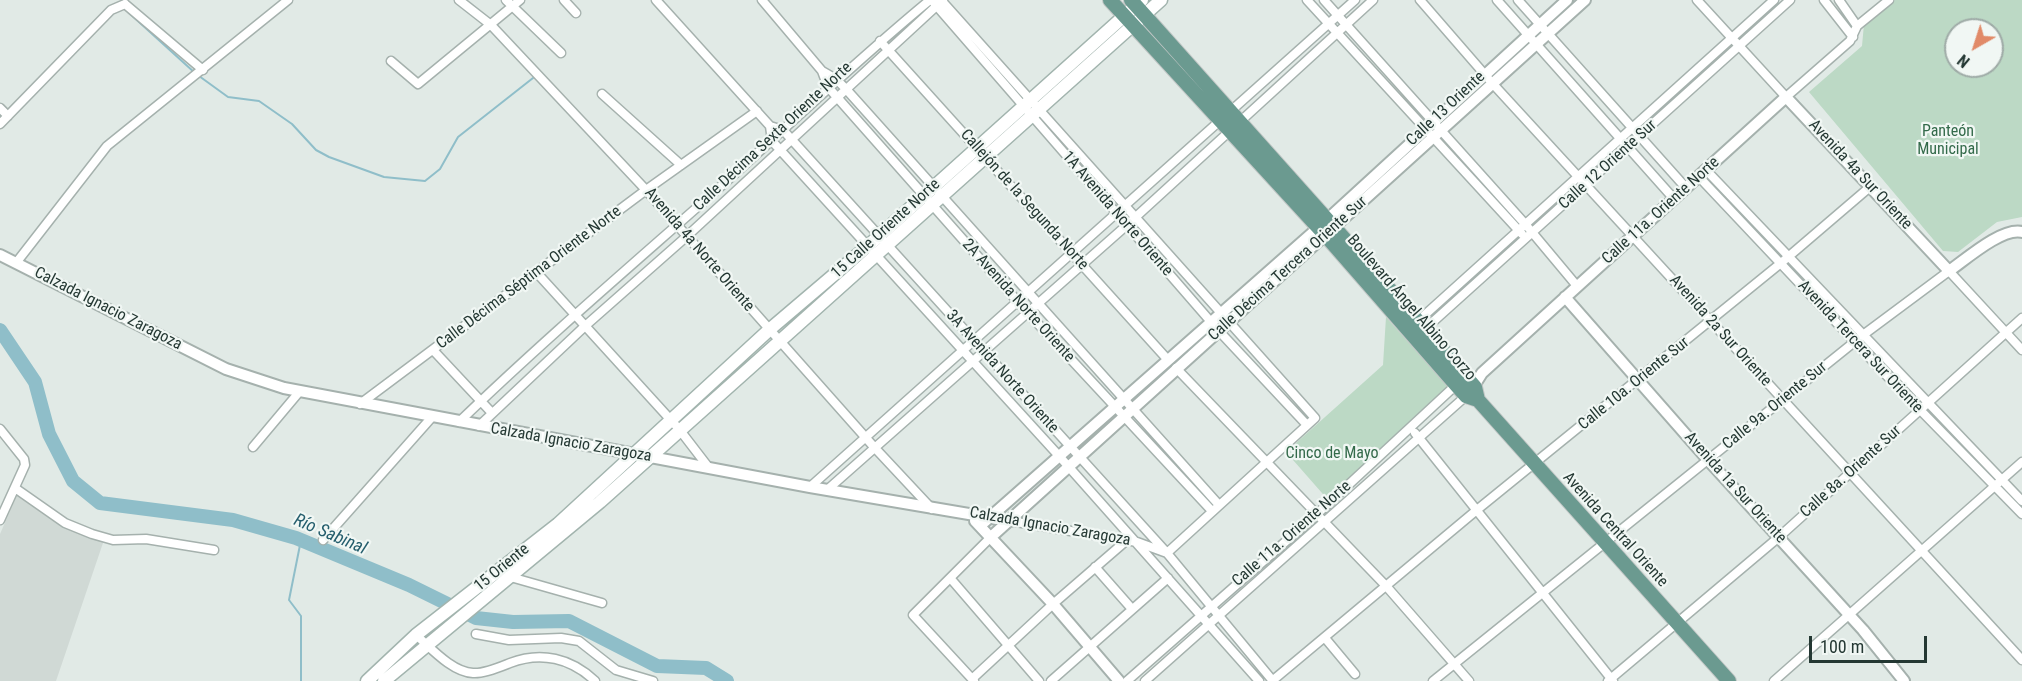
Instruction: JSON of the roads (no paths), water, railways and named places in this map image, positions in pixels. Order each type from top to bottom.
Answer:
[{"type":"main road","name":"Boulevard Ángel Albino Corzo","points":[[1110,0],[1230,121],[1468,389]]},
{"type":"main road","name":"15 Calle Oriente Norte","points":[[674,424],[779,340],[878,245],[1129,21],[1139,5],[1161,0]]},
{"type":"main road","name":"Boulevard Ángel Albino Corzo","points":[[1139,5],[1230,121]]},
{"type":"main road","name":"Boulevard Ángel Albino Corzo","points":[[1326,228],[1422,325],[1468,389]]},
{"type":"main road","name":"15 Calle Oriente Norte","points":[[643,455],[769,330],[878,245]]},
{"type":"main road","name":"Avenida Central Oriente","points":[[1468,389],[1534,466],[1729,681]]},
{"type":"main road","name":"15 Oriente","points":[[470,602],[497,572],[643,455]]},
{"type":"main road","name":"15 Oriente","points":[[367,681],[416,635],[435,629],[470,602],[511,577],[643,455]]},
{"type":"main road","name":"15 Oriente","points":[[384,681],[426,644],[435,629]]},
{"type":"street","points":[[16,263],[107,146],[288,0]]},
{"type":"street","name":"Avenida 4a Norte Oriente","points":[[459,0],[492,25],[646,190],[769,330],[932,509]]},
{"type":"street","points":[[391,61],[418,84],[492,25],[509,3],[520,0]]},
{"type":"street","points":[[564,0],[576,13]]},
{"type":"street","points":[[656,0],[770,126],[783,130]]},
{"type":"street","points":[[762,0],[822,71],[828,87]]},
{"type":"street","points":[[1307,0],[1429,134],[1578,286]]},
{"type":"street","points":[[1324,0],[1438,126],[1526,232]]},
{"type":"street","points":[[827,490],[1136,217],[1230,121],[1260,86],[1355,0]]},
{"type":"street","points":[[810,487],[1117,214],[1230,121],[1268,95],[1373,0]]},
{"type":"street","name":"Avenida 2a Sur Oriente","points":[[1420,0],[1493,84],[1588,184],[2022,660]]},
{"type":"street","points":[[1497,0],[1675,200]]},
{"type":"street","points":[[1518,0],[1687,189]]},
{"type":"street","name":"Calle 13 Oriente","points":[[1429,134],[1485,74],[1567,0]]},
{"type":"street","points":[[1438,126],[1493,84],[1585,0]]},
{"type":"street","name":"Avenida 4a Sur Oriente","points":[[1697,0],[2022,350]]},
{"type":"street","name":"Calle 12 Oriente Sur","points":[[1422,325],[1453,297],[1476,283],[1620,138],[1774,0]]},
{"type":"street","name":"Calle 12 Oriente Sur","points":[[1453,297],[1469,275],[1588,184],[1740,48],[1790,0]]},
{"type":"street","points":[[1824,0],[1853,38]]},
{"type":"street","points":[[1839,0],[1857,26]]},
{"type":"street","points":[[1786,97],[1853,38],[1857,26],[1888,0]]},
{"type":"street","name":"Calle Décima Sexta Oriente Norte","points":[[459,422],[574,316],[772,141],[836,79],[880,41],[937,1]]},
{"type":"street","name":"Calle Décima Sexta Oriente Norte","points":[[479,426],[584,327],[686,237],[790,138],[889,51],[937,1]]},
{"type":"street","name":"1A Avenida Norte Oriente","points":[[937,1],[1215,326],[1306,425],[1315,418],[1136,217],[1030,108]]},
{"type":"street","points":[[0,124],[111,10],[126,3],[201,72]]},
{"type":"street","points":[[509,3],[561,53]]},
{"type":"street","name":"Callejón de la Segunda Norte","points":[[880,41],[1172,364],[1387,587],[1469,681]]},
{"type":"street","name":"2A Avenida Norte Oriente","points":[[822,71],[836,79],[846,89],[1028,293],[1123,408]]},
{"type":"street","points":[[1260,86],[1268,95]]},
{"type":"street","name":"2A Avenida Norte Oriente","points":[[828,87],[1028,312],[1123,408],[1216,508]]},
{"type":"street","points":[[1586,99],[1597,89]]},
{"type":"street","points":[[602,94],[681,165]]},
{"type":"street","name":"Calle 11a. Oriente Norte","points":[[1145,681],[1418,437],[1482,373],[1786,97]]},
{"type":"street","points":[[0,108],[8,116]]},
{"type":"street","name":"Calle Décima Séptima Oriente Norte","points":[[360,404],[646,190],[757,111]]},
{"type":"street","points":[[770,126],[772,141]]},
{"type":"street","name":"3A Avenida Norte Oriente","points":[[783,130],[964,351],[1259,681]]},
{"type":"street","name":"Calle Décima Tercera Oriente Sur","points":[[991,537],[1068,466],[1075,452],[1429,134]]},
{"type":"street","name":"3A Avenida Norte Oriente","points":[[772,141],[975,342],[1212,604],[1273,681]]},
{"type":"street","name":"Avenida Tercera Sur Oriente","points":[[1703,174],[1788,256],[2022,501]]},
{"type":"street","name":"Avenida Tercera Sur Oriente","points":[[1703,174],[1781,263],[1919,410],[2022,514]]},
{"type":"street","name":"Calle 10a. Oriente Sur","points":[[1273,681],[1478,509],[1640,380],[1871,186]]},
{"type":"street","points":[[1948,271],[1995,238],[2016,231],[2022,232]]},
{"type":"street","name":"Calzada Ignacio Zaragoza","points":[[0,255],[226,369],[300,391],[932,509],[1132,541],[1167,553]]},
{"type":"street","name":"Calle 9a. Oriente Sur","points":[[1433,681],[1782,399],[1948,271]]},
{"type":"street","points":[[537,273],[674,424],[709,468]]},
{"type":"street","points":[[1469,275],[1476,283]]},
{"type":"street","name":"Avenida 1a Sur Oriente","points":[[1565,297],[1904,681]]},
{"type":"street","name":"Calle 8a. Oriente Sur","points":[[1610,680],[1678,625],[1779,537],[2022,318]]},
{"type":"street","points":[[433,350],[492,413]]},
{"type":"street","name":"Calle 11a. Oriente Norte","points":[[1127,681],[1317,514],[1410,428],[1468,389]]},
{"type":"street","points":[[253,447],[300,391]]},
{"type":"street","points":[[323,540],[432,417]]},
{"type":"street","points":[[1167,553],[1306,425]]},
{"type":"street","points":[[1410,428],[1478,509],[1610,680]]},
{"type":"street","points":[[0,429],[20,453],[25,465],[0,520]]},
{"type":"street","name":"Calle Décima Tercera Oriente Sur","points":[[980,526],[1060,457],[1075,452]]},
{"type":"street","points":[[1774,681],[2022,462]]},
{"type":"street","points":[[15,488],[65,523],[92,534],[112,540],[146,539],[214,550]]},
{"type":"street","points":[[968,513],[1053,604],[1119,681]]},
{"type":"street","points":[[991,537],[913,615],[973,680],[1095,567],[1132,541]]},
{"type":"street","points":[[1095,567],[1132,609]]},
{"type":"street","points":[[497,572],[602,603]]},
{"type":"street","points":[[1052,681],[1168,578]]},
{"type":"street","points":[[951,579],[1039,681]]},
{"type":"street","points":[[476,634],[509,640],[561,638],[579,641],[616,670],[654,681]]},
{"type":"street","points":[[416,635],[452,666],[473,677],[523,658],[562,658],[583,670],[595,681]]},
{"type":"street","points":[[1325,638],[1355,674]]},
{"type":"waterway","points":[[128,12],[195,73]]},
{"type":"waterway","points":[[199,76],[228,97],[259,101],[292,124],[316,150],[329,157],[384,177],[425,181],[440,169],[458,137],[533,78]]},
{"type":"waterway","name":"Río Sabinal","points":[[0,330],[35,382],[49,434],[73,481],[100,503],[233,520],[296,538],[409,585],[476,618],[513,622],[569,621],[657,666],[706,668],[727,681]]},
{"type":"waterway","points":[[301,540],[289,600],[301,616],[301,681]]},
{"type":"park label","name":"Panteón Municipal","points":[[1948,141]]},
{"type":"park label","name":"Cinco de Mayo","points":[[1332,454]]}]
